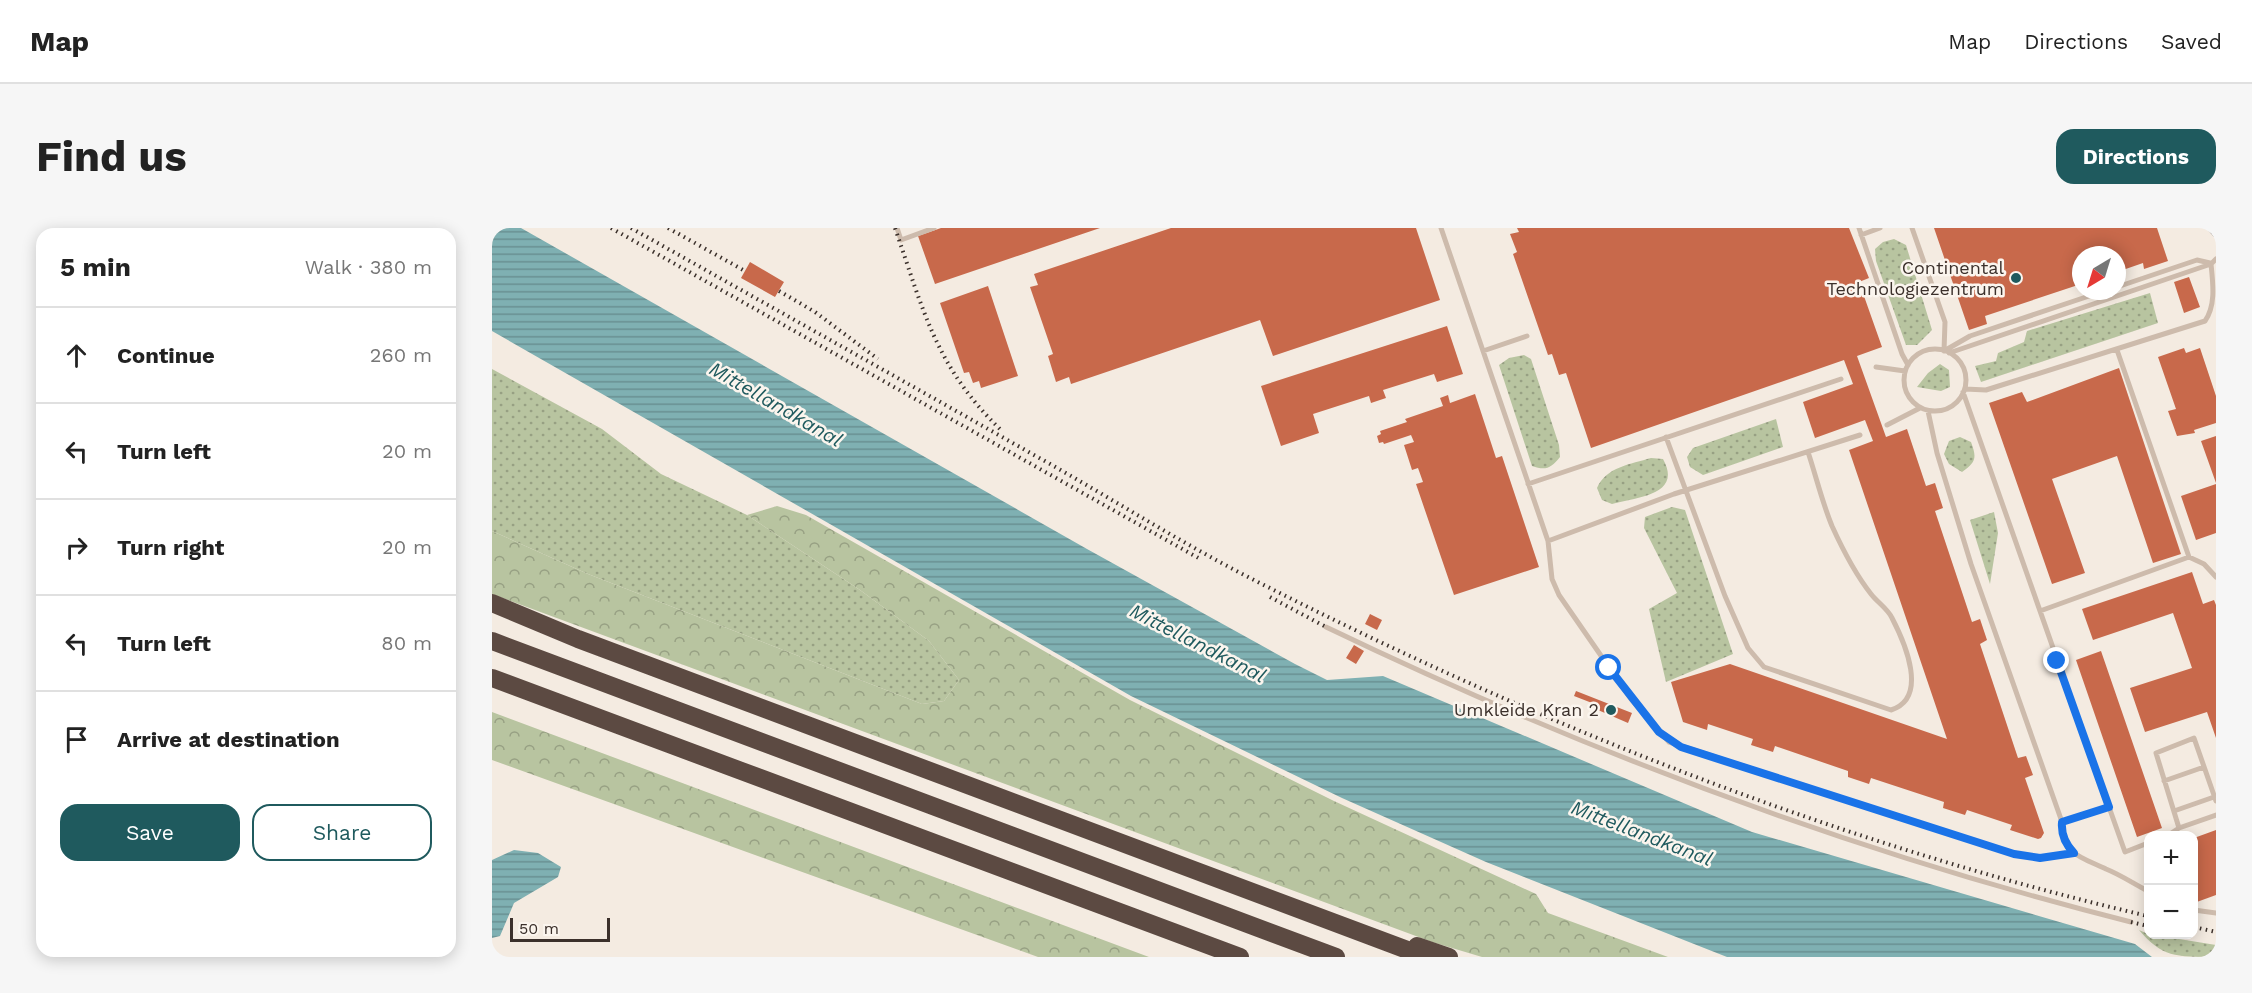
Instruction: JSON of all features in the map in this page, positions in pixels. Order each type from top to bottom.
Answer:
[{"type":"highway","points":[[492,603],[578,639],[1272,897],[1426,957]]},
{"type":"highway","points":[[492,611],[578,639]]},
{"type":"highway","points":[[492,641],[1336,957]]},
{"type":"highway","points":[[492,678],[1240,957]]},
{"type":"highway","points":[[1272,897],[1449,957]]},
{"type":"lane","points":[[897,228],[901,240],[934,228]]},
{"type":"lane","points":[[1441,228],[1548,542],[1552,579],[1559,595],[1631,699],[1669,742],[2014,854],[2040,858],[2074,853]]},
{"type":"lane","points":[[1880,228],[1860,231],[1902,354],[1908,364]]},
{"type":"lane","points":[[1912,228],[1945,322],[1946,352],[1964,370],[1964,390],[2125,852],[2144,845]]},
{"type":"lane","points":[[1964,390],[1955,404],[1946,410],[1928,411],[1920,408],[1906,392],[1905,371],[1908,364],[1927,350],[1946,352],[2211,264],[2216,259]]},
{"type":"lane","points":[[2126,283],[2197,260],[2211,264]]},
{"type":"lane","points":[[1964,390],[1986,390],[2205,321],[2213,312],[2214,292],[2211,264]]},
{"type":"lane","points":[[1946,352],[1970,336],[2077,300]]},
{"type":"lane","points":[[1483,351],[1527,336]]},
{"type":"lane","points":[[2117,350],[2189,557]]},
{"type":"lane","points":[[1876,368],[1905,371]]},
{"type":"lane","points":[[1528,484],[1841,379]]},
{"type":"lane","points":[[1887,425],[1920,408]]},
{"type":"lane","points":[[1928,411],[1937,453],[1971,564],[2062,822],[2061,830],[2067,846],[2079,859],[2106,868],[2144,889]]},
{"type":"lane","points":[[1548,542],[1685,491],[1860,435]]},
{"type":"lane","points":[[1666,437],[1685,491],[1748,648],[1764,667],[1891,710],[1901,707],[1909,697],[1912,685],[1907,659],[1892,616],[1870,594],[1832,526],[1808,452]]},
{"type":"lane","points":[[2040,611],[2189,557],[2204,564],[2216,577]]},
{"type":"lane","points":[[1326,627],[1574,739],[1765,812],[1922,862],[2132,922]]},
{"type":"lane","points":[[2174,811],[2215,799],[2194,738],[2156,753],[2179,828]]},
{"type":"lane","points":[[2164,781],[2204,767]]},
{"type":"lane","points":[[2062,822],[2109,807]]},
{"type":"lane","points":[[2174,831],[2216,815]]},
{"type":"lane","points":[[2198,911],[2216,913]]},
{"type":"green space","points":[[1894,239],[1906,245],[1932,330],[1917,345],[1906,345],[1876,261],[1875,249],[1883,242]]},
{"type":"green space","points":[[2150,293],[2158,323],[1981,382],[1975,366],[1996,361],[1998,353],[2024,342],[2027,331]]},
{"type":"green space","points":[[1524,355],[1531,359],[1559,445],[1560,457],[1551,466],[1545,468],[1532,466],[1499,365],[1509,358]]},
{"type":"green space","points":[[1940,364],[1949,370],[1950,387],[1941,391],[1917,387],[1928,373]]},
{"type":"green space","points":[[492,369],[602,429],[661,474],[747,515],[860,590],[929,641],[959,680],[944,701],[922,704],[588,574],[492,531]]},
{"type":"green space","points":[[1776,419],[1783,447],[1703,475],[1690,467],[1687,457],[1693,448]]},
{"type":"green space","points":[[1960,437],[1971,442],[1974,452],[1973,462],[1962,472],[1949,464],[1944,454],[1949,441]]},
{"type":"green space","points":[[1651,458],[1663,459],[1668,471],[1667,480],[1662,487],[1644,496],[1612,504],[1602,500],[1597,488],[1606,475],[1620,467]]},
{"type":"green space","points":[[777,506],[806,515],[1130,700],[1334,801],[1536,894],[1548,913],[1668,957],[1482,957],[1432,942],[492,594],[492,531],[588,574],[922,704],[944,701],[959,680],[929,641],[860,590],[747,515]]},
{"type":"green space","points":[[1672,507],[1685,510],[1733,654],[1666,682],[1649,609],[1677,593],[1644,528],[1645,517]]},
{"type":"green space","points":[[1994,512],[1998,533],[1990,584],[1970,520]]},
{"type":"green space","points":[[492,712],[1149,957],[1038,957],[492,760]]},
{"type":"green space","points":[[2147,939],[2179,939],[2216,945],[2216,957],[2180,956],[2155,946]]},
{"type":"water","name":"Mittellandkanal","points":[[492,228],[521,228],[1087,549],[1327,680],[1383,676],[1752,832],[2135,944],[2152,957],[1727,957],[1486,862],[1342,798],[1131,696],[492,331]]},
{"type":"water","points":[[514,850],[538,853],[561,867],[558,877],[514,903],[500,936],[492,938],[492,860]]},
{"type":"building","points":[[941,228],[1100,228],[935,284],[918,236]]},
{"type":"building","points":[[1171,228],[1416,228],[1440,300],[1273,356],[1260,320],[1071,384],[1069,377],[1056,382],[1048,356],[1053,354],[1030,287],[1038,285],[1034,274]]},
{"type":"building","points":[[1517,228],[1849,228],[1869,278],[1859,282],[1882,347],[1857,356],[1886,437],[1907,429],[1926,486],[1935,483],[1943,508],[1935,511],[1972,622],[1980,619],[1987,640],[1980,644],[2018,758],[2026,756],[2033,775],[2025,778],[2044,833],[2041,838],[2010,830],[2012,825],[1967,810],[1965,815],[1943,808],[1944,802],[1871,778],[1869,784],[1848,777],[1848,771],[1775,746],[1773,752],[1751,745],[1753,739],[1708,724],[1707,730],[1683,722],[1671,682],[1730,664],[1947,739],[1849,450],[1873,441],[1865,420],[1815,438],[1803,402],[1853,384],[1844,360],[1591,448],[1566,373],[1559,375],[1552,354],[1548,355],[1513,254],[1517,252],[1510,234],[1519,232]]},
{"type":"building","name":"Continental Technologiezentrum","points":[[1934,228],[2157,228],[2168,261],[2144,269],[2143,263],[2126,269],[2126,246],[2072,246],[2072,287],[1985,316],[1987,324],[1969,330]]},
{"type":"building","points":[[750,262],[784,282],[775,297],[741,278]]},
{"type":"building","points":[[2189,277],[2200,307],[2184,313],[2174,282]]},
{"type":"building","points":[[988,286],[1018,376],[981,388],[979,381],[973,383],[969,372],[964,373],[940,303]]},
{"type":"building","points":[[1447,326],[1463,374],[1437,382],[1434,374],[1383,390],[1386,398],[1371,403],[1369,396],[1313,414],[1319,433],[1281,446],[1261,386]]},
{"type":"building","points":[[2184,348],[2186,353],[2200,348],[2216,396],[2216,423],[2194,430],[2195,433],[2177,436],[2168,411],[2176,409],[2158,357]]},
{"type":"building","points":[[2119,368],[2181,554],[2153,563],[2117,456],[2052,479],[2085,573],[2052,584],[1989,403],[2022,392],[2027,402]]},
{"type":"building","points":[[1475,394],[1496,458],[1502,456],[1539,567],[1454,595],[1416,484],[1423,482],[1418,468],[1412,470],[1404,445],[1414,442],[1411,435],[1384,444],[1379,443],[1377,436],[1381,434],[1380,431],[1407,422],[1405,419],[1443,406],[1440,398],[1448,395],[1450,403]]},
{"type":"building","points":[[2216,436],[2216,483],[2201,441]]},
{"type":"building","points":[[2216,484],[2216,533],[2196,540],[2181,496]]},
{"type":"building","points":[[2192,572],[2203,604],[2214,600],[2216,605],[2216,738],[2207,712],[2145,732],[2130,688],[2192,668],[2173,613],[2093,640],[2082,609]]},
{"type":"building","points":[[1370,614],[1382,620],[1377,630],[1365,624]]},
{"type":"building","points":[[1354,645],[1364,651],[1356,664],[1346,658]]},
{"type":"building","points":[[2101,651],[2162,828],[2144,831],[2144,834],[2137,837],[2076,660]]},
{"type":"building","name":"Umkleide Kran 2","points":[[1576,691],[1632,713],[1628,723],[1591,707],[1592,703],[1574,696]]},
{"type":"building","points":[[2216,830],[2216,895],[2198,902],[2198,885],[2198,837]]},
{"type":"tram line","points":[[2207,228],[2216,238]]},
{"type":"railway","points":[[611,228],[1202,560]]},
{"type":"railway","points":[[631,228],[1226,565],[1361,633],[1469,683],[1579,731],[1804,816],[2032,887],[2144,915]]},
{"type":"railway","points":[[668,228],[745,271]]},
{"type":"railway","points":[[895,228],[924,313],[947,361],[980,408],[1003,432]]},
{"type":"railway","points":[[779,291],[815,312],[878,359]]},
{"type":"railway","points":[[1270,597],[1326,627]]},
{"type":"railway","points":[[2131,922],[2144,925]]},
{"type":"railway","points":[[2198,928],[2216,932]]},
{"type":"place","name":"Continental Technologiezentrum","points":[[2016,278]]},
{"type":"place","name":"Umkleide Kran 2","points":[[1611,710]]},
{"type":"route","points":[[1609,668],[1631,699],[1669,742],[2014,854],[2040,858],[2074,853],[2067,846],[2061,830],[2062,822],[2109,807],[2057,661]]}]
